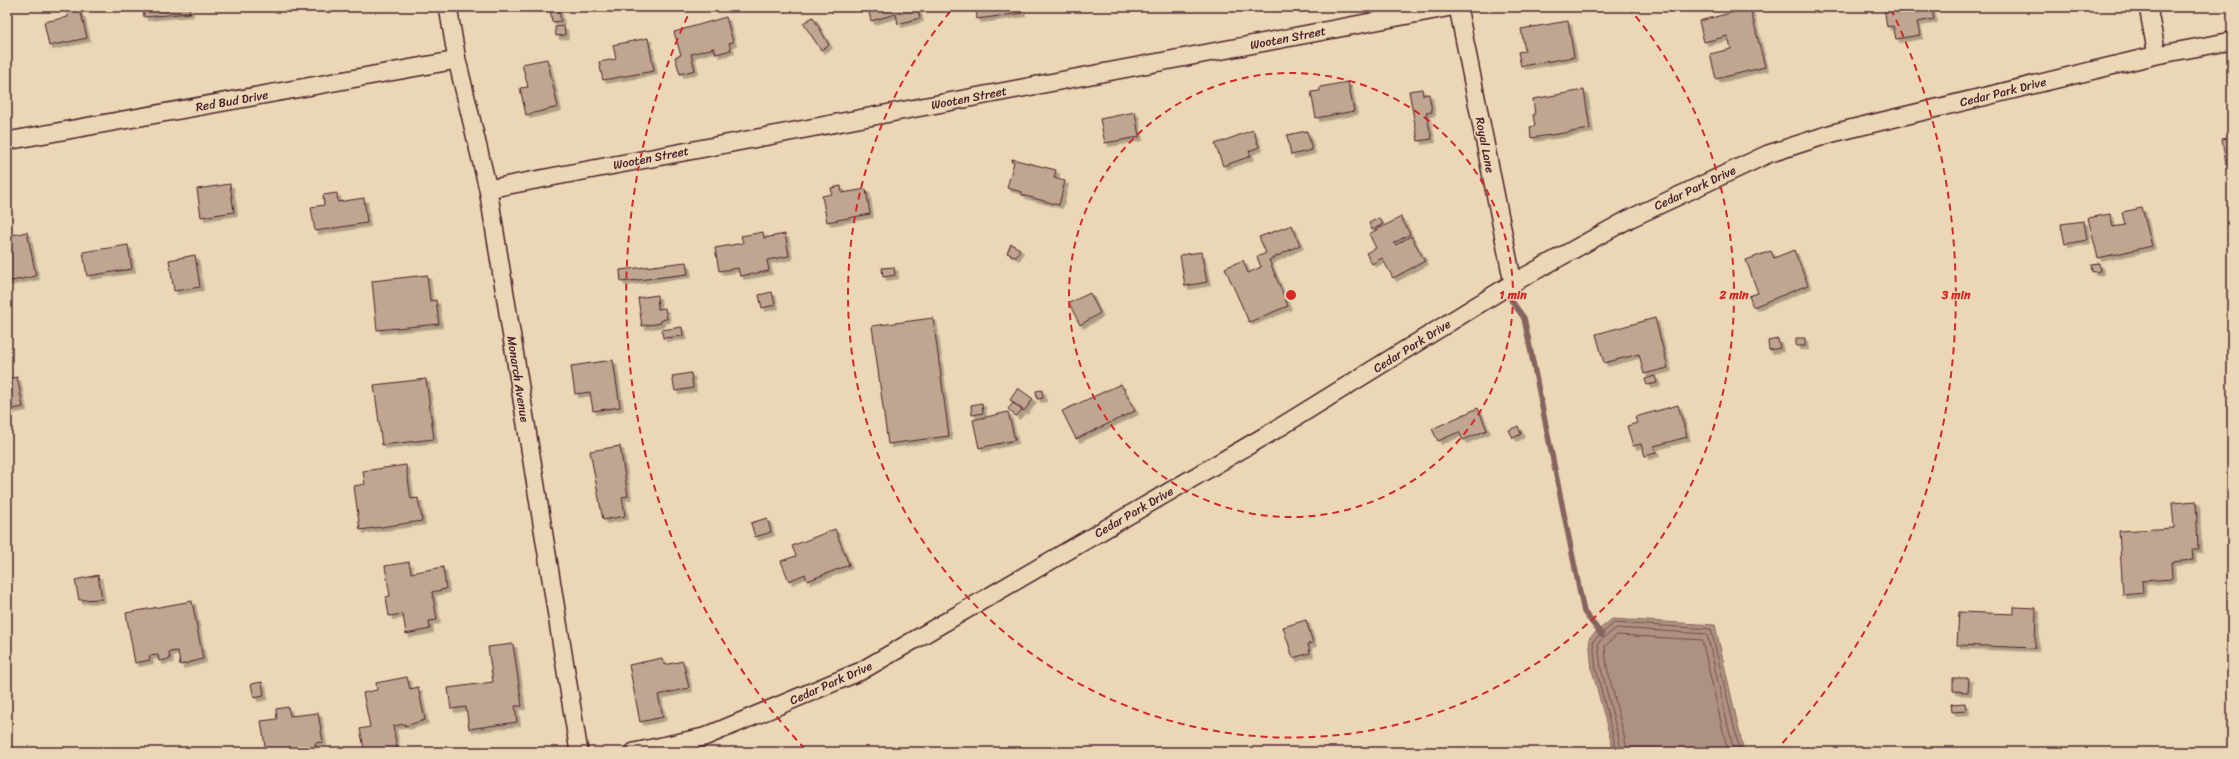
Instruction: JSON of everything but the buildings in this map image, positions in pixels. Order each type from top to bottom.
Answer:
[{"type":"street","name":"Monarch Avenue","points":[[448,7],[456,60],[488,189],[579,752]]},
{"type":"street","name":"Wooten Street","points":[[488,189],[1451,7]]},
{"type":"street","name":"Royal Lane","points":[[1458,7],[1513,284]]},
{"type":"street","points":[[2148,7],[2157,55]]},
{"type":"street","name":"Cedar Park Drive","points":[[634,752],[704,737],[861,671],[1277,429],[1513,284],[1628,219],[1768,154],[1833,133],[2157,55],[2232,41]]},
{"type":"street","name":"Red Bud Drive","points":[[7,141],[456,60]]},
{"type":"water","points":[[1612,619],[1715,625],[1744,752],[1614,752],[1592,670],[1589,638]]},
{"type":"waterway","points":[[1511,300],[1524,318],[1584,612],[1602,635]]}]
